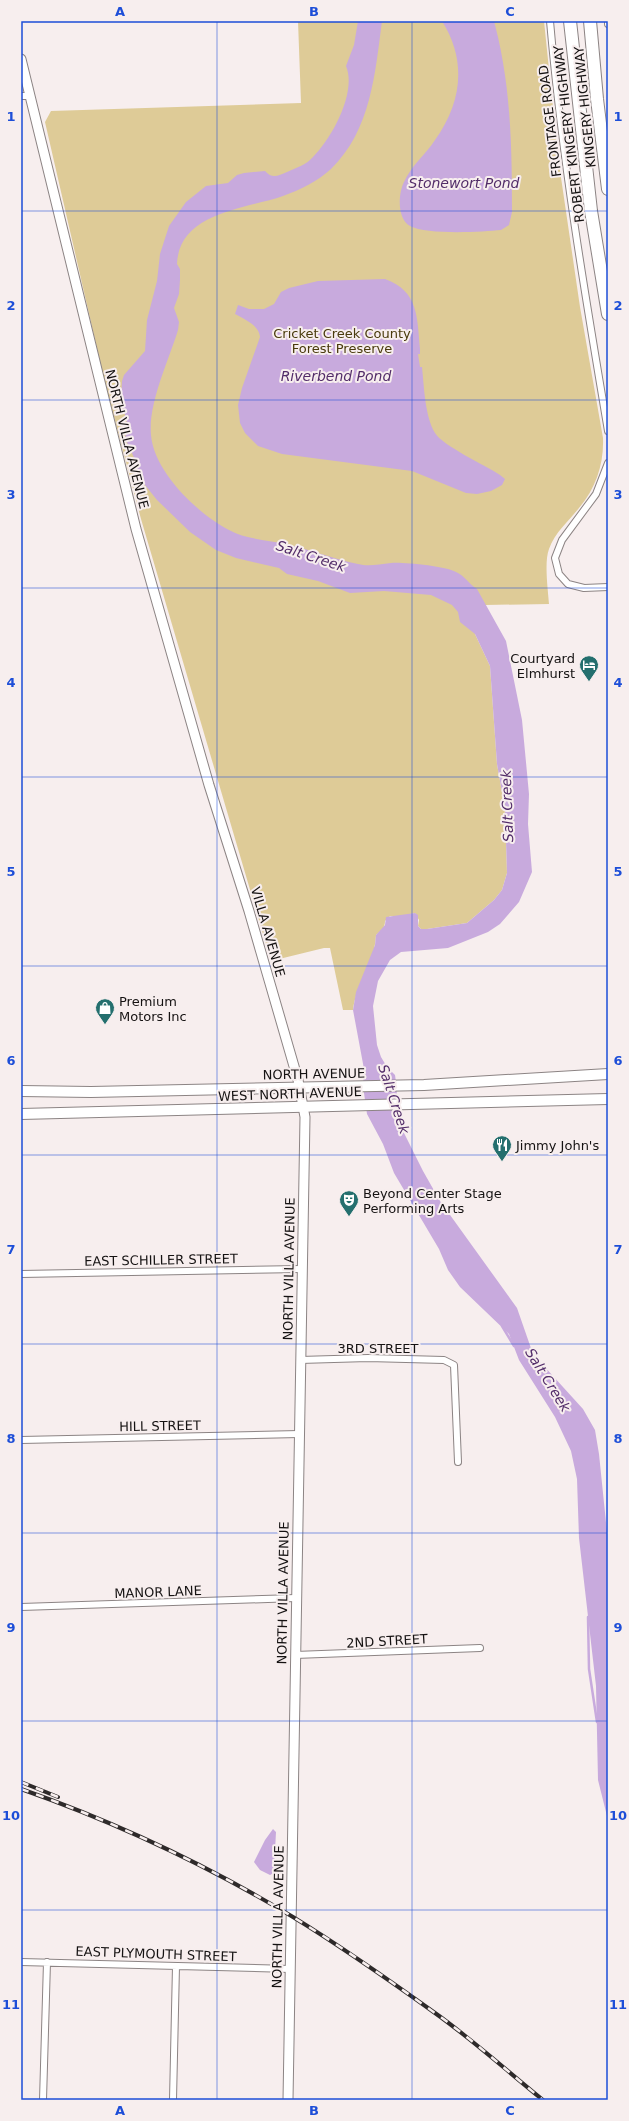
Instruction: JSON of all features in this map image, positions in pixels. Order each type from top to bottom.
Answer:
[{"type":"highway","name":"ROBERT KINGERY HIGHWAY","points":[[570,21],[591,211],[608,314]]},
{"type":"highway","name":"KINGERY HIGHWAY","points":[[590,21],[597,99],[608,189]]},
{"type":"main road","name":"NORTH VILLA AVENUE","points":[[21,59],[136,529],[209,785]]},
{"type":"main road","name":"VILLA AVENUE","points":[[209,785],[249,912],[300,1088]]},
{"type":"main road","name":"NORTH AVENUE","points":[[21,1091],[91,1092],[424,1085],[608,1074]]},
{"type":"main road","name":"NORTH VILLA AVENUE","points":[[288,2100],[301,1269],[305,1126],[300,1088]]},
{"type":"main road","name":"WEST NORTH AVENUE","points":[[21,1114],[137,1112],[424,1102],[608,1099]]},
{"type":"street","name":"FRONTAGE ROAD","points":[[550,21],[554,72],[576,242],[608,431]]},
{"type":"street","points":[[21,96],[31,96]]},
{"type":"street","points":[[608,464],[596,494],[562,540],[556,558],[559,574],[568,584],[584,588],[608,587]]},
{"type":"street","name":"EAST SCHILLER STREET","points":[[21,1274],[301,1269]]},
{"type":"street","name":"3RD STREET","points":[[300,1360],[368,1358],[444,1360],[454,1365],[458,1462]]},
{"type":"street","name":"HILL STREET","points":[[21,1440],[299,1434]]},
{"type":"street","name":"MANOR LANE","points":[[21,1607],[296,1598]]},
{"type":"street","name":"2ND STREET","points":[[295,1655],[480,1648]]},
{"type":"street","name":"EAST PLYMOUTH STREET","points":[[21,1962],[290,1969]]},
{"type":"street","points":[[43,2100],[47,1962]]},
{"type":"street","points":[[173,2100],[176,1966]]},
{"type":"green space","name":"Cricket Creek County Forest Preserve","points":[[298,21],[544,21],[558,157],[580,307],[603,438],[602,457],[598,475],[594,484],[585,500],[558,532],[549,549],[547,561],[547,584],[549,604],[485,605],[475,634],[490,666],[497,764],[505,809],[507,873],[502,890],[494,900],[467,923],[421,929],[418,926],[419,920],[415,913],[404,916],[390,916],[385,921],[382,929],[376,935],[375,945],[358,991],[353,1010],[343,1010],[330,948],[324,948],[271,961],[141,519],[104,379],[45,122],[51,111],[301,103]]},
{"type":"water","points":[[358,21],[382,21],[377,61],[369,100],[355,137],[344,154],[331,169],[315,181],[302,188],[268,201],[217,215],[202,223],[189,233],[181,247],[177,264],[180,269],[179,294],[174,308],[179,322],[178,330],[156,396],[151,423],[151,435],[154,449],[160,463],[169,477],[191,503],[204,514],[229,530],[249,537],[294,546],[362,565],[391,563],[414,564],[434,566],[456,572],[462,575],[477,589],[506,641],[522,720],[529,794],[528,824],[532,872],[519,902],[500,924],[488,932],[448,948],[401,952],[390,960],[378,981],[373,1006],[377,1045],[381,1057],[387,1067],[395,1075],[397,1089],[395,1115],[423,1171],[440,1201],[517,1308],[533,1354],[583,1409],[595,1430],[599,1454],[608,1542],[608,1820],[598,1780],[596,1686],[579,1538],[577,1479],[571,1451],[555,1417],[519,1360],[509,1334],[460,1287],[448,1270],[439,1249],[394,1173],[383,1144],[367,1114],[363,1086],[364,1069],[353,1010],[356,992],[375,945],[376,935],[385,925],[386,917],[415,913],[418,915],[418,926],[421,929],[467,923],[494,900],[502,890],[507,873],[505,809],[497,764],[490,666],[475,634],[460,622],[458,612],[452,605],[431,595],[384,591],[350,593],[318,581],[287,574],[279,568],[236,558],[216,550],[190,532],[157,500],[137,475],[136,462],[125,438],[128,427],[121,399],[122,381],[124,375],[145,351],[147,320],[157,281],[160,254],[169,226],[186,202],[206,186],[228,183],[237,175],[244,173],[265,171],[270,175],[278,176],[301,166],[313,157],[328,138],[341,114],[348,89],[349,77],[346,66],[354,45]]},
{"type":"water","name":"Stonewort Pond","points":[[442,21],[494,21],[504,71],[510,117],[512,164],[512,212],[509,225],[501,230],[454,232],[428,231],[410,226],[406,223],[401,212],[400,199],[404,182],[444,126],[456,96],[458,66],[450,36]]},
{"type":"water","name":"Riverbend Pond","points":[[385,279],[396,284],[404,291],[410,298],[417,316],[420,349],[420,354],[418,354],[420,367],[422,367],[424,392],[429,419],[435,433],[446,444],[505,479],[502,485],[491,491],[477,494],[466,493],[412,471],[282,454],[258,446],[245,433],[240,423],[238,405],[242,388],[260,337],[254,326],[247,320],[235,314],[238,305],[249,309],[264,309],[274,304],[281,292],[289,288],[318,281]]},
{"type":"water","points":[[273,1829],[276,1832],[274,1873],[270,1875],[260,1870],[254,1862],[265,1840]]},
{"type":"waterway","name":"Salt Creek","points":[[502,1326],[514,1346]]},
{"type":"waterway","name":"Salt Creek","points":[[588,1617],[589,1669],[597,1722]]},
{"type":"railway","points":[[21,1782],[58,1797]]},
{"type":"railway","points":[[21,1789],[126,1830],[194,1862],[293,1917],[365,1964],[449,2023],[543,2100]]},
{"type":"place","name":"Courtyard Elmhurst","points":[[589,682]]},
{"type":"place","name":"Premium Motors Inc","points":[[105,1025]]},
{"type":"place","name":"Jimmy John's","points":[[502,1162]]},
{"type":"place","name":"Beyond Center Stage Performing Arts","points":[[349,1217]]}]
